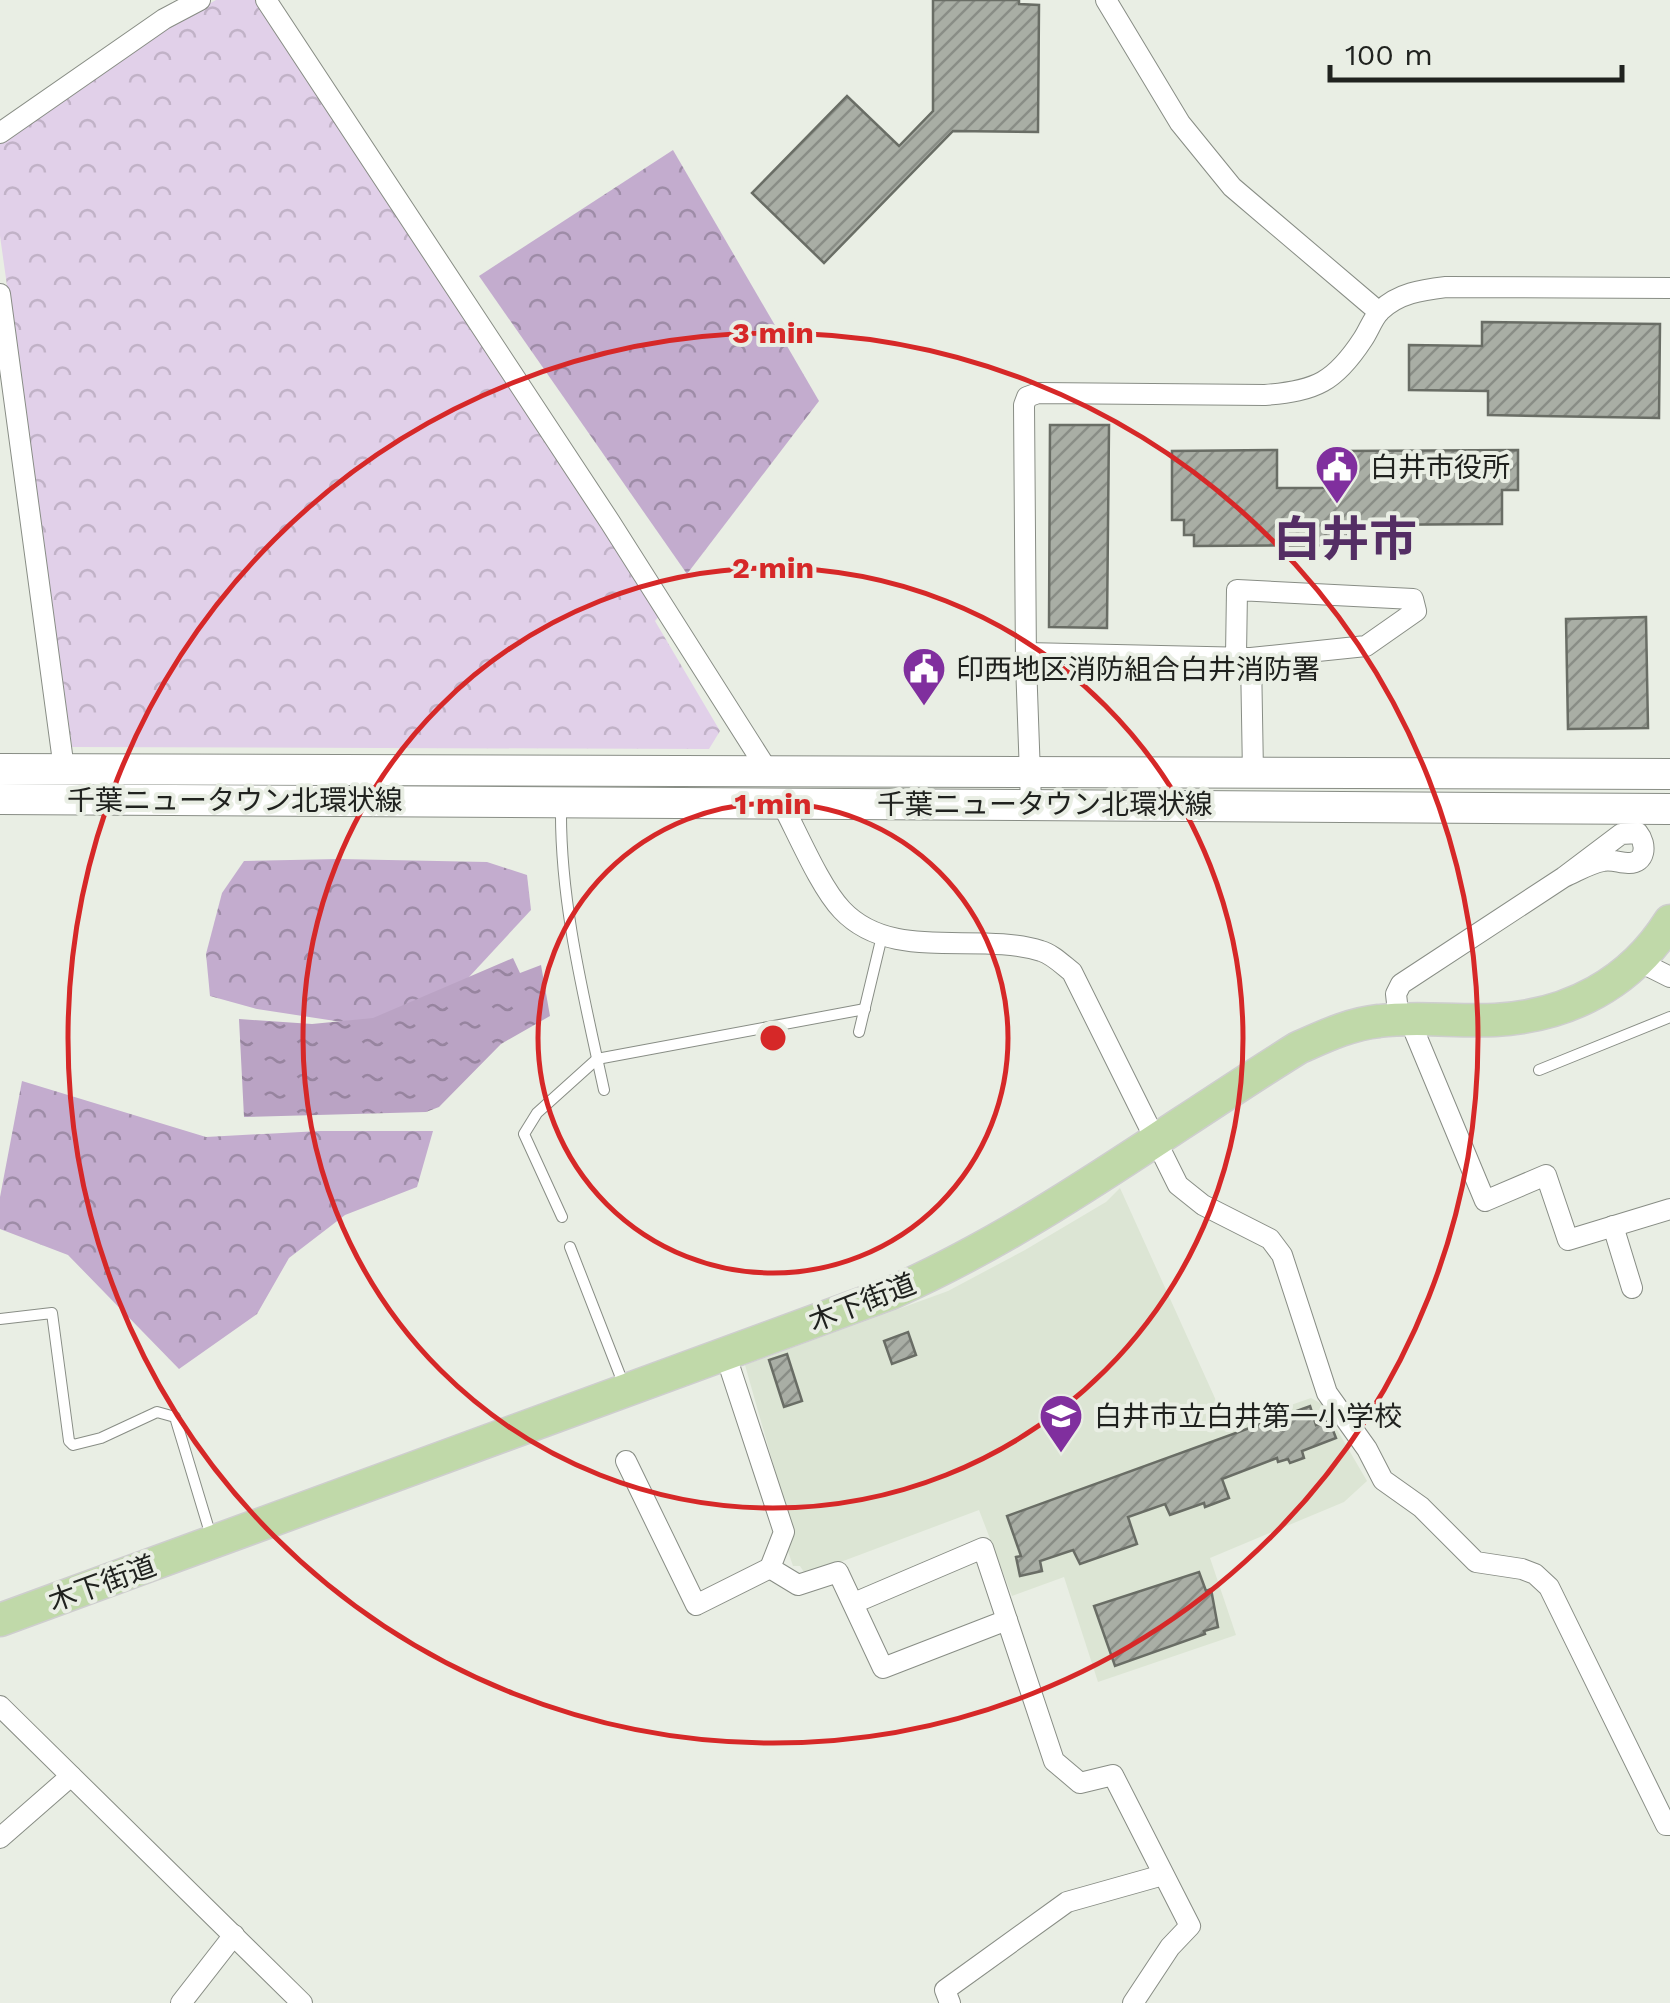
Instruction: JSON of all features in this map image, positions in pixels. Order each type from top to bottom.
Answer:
[{"type":"main road","name":"千葉ニュータウン北環状線","points":[[0,769],[1670,774]]},
{"type":"main road","name":"千葉ニュータウン北環状線","points":[[0,799],[1670,809]]},
{"type":"main road","name":"木下街道","points":[[0,1620],[891,1293],[1010,1232],[1298,1048],[1344,1028],[1380,1020],[1496,1020],[1540,1014],[1594,994],[1640,962],[1670,921]]},
{"type":"street","points":[[0,134],[164,18],[200,0]]},
{"type":"street","points":[[266,0],[610,522],[768,771]]},
{"type":"street","points":[[1106,0],[1180,123],[1232,187],[1379,312]]},
{"type":"street","points":[[1031,803],[1026,653],[1027,397],[1038,393],[1265,396],[1297,392],[1336,374],[1379,312],[1409,292],[1446,286],[1670,288]]},
{"type":"street","points":[[0,294],[64,769]]},
{"type":"street","points":[[1026,653],[1244,656],[1366,646],[1416,611],[1413,599],[1237,590],[1244,656],[1253,772]]},
{"type":"street","points":[[781,802],[839,907],[855,922],[882,936],[1006,943],[1045,952],[1072,972],[1178,1185],[1203,1205],[1270,1239],[1282,1256],[1327,1393],[1367,1449],[1383,1480],[1421,1507],[1476,1562],[1535,1574],[1549,1587],[1666,1825],[1670,1825]]},
{"type":"street","points":[[1564,877],[1401,984],[1396,994],[1485,1201],[1546,1175],[1568,1240],[1670,1209]]},
{"type":"street","points":[[1640,962],[1670,977]]},
{"type":"street","points":[[1614,1226],[1632,1288]]},
{"type":"street","points":[[626,1461],[696,1606],[770,1568],[784,1532],[726,1353]]},
{"type":"street","points":[[854,1603],[983,1548],[1054,1762],[1080,1783],[1113,1775],[1190,1926],[1133,2003]]},
{"type":"street","points":[[770,1568],[798,1586],[838,1572],[883,1668],[1007,1620]]},
{"type":"street","points":[[0,1706],[302,2003]]},
{"type":"street","points":[[0,1838],[72,1776]]},
{"type":"street","points":[[950,2003],[945,1990],[1067,1902],[1163,1874]]},
{"type":"street","points":[[181,2003],[234,1936]]},
{"type":"lane","points":[[561,802],[563,866],[576,959],[604,1090]]},
{"type":"lane","points":[[859,1032],[882,936]]},
{"type":"lane","points":[[562,1217],[524,1134],[537,1113],[597,1059],[864,1009]]},
{"type":"lane","points":[[1539,1070],[1670,1017]]},
{"type":"lane","points":[[570,1247],[625,1389]]},
{"type":"lane","points":[[0,1319],[52,1313],[68,1440],[73,1445],[101,1438],[156,1412],[175,1417],[213,1542]]},
{"type":"shaded area","name":"白井市立白井第一小学校","points":[[1120,1188],[1228,1427],[1311,1398],[1322,1404],[1367,1481],[1344,1502],[1210,1558],[1236,1635],[1098,1682],[1064,1577],[1012,1596],[979,1510],[806,1575],[800,1566],[793,1566],[787,1548],[793,1534],[745,1365],[948,1291],[1106,1202]]},
{"type":"green space","points":[[216,0],[255,0],[660,615],[655,621],[720,731],[709,749],[72,747],[0,236],[0,142],[171,25]]},
{"type":"green space","points":[[673,150],[819,401],[687,574],[479,276]]},
{"type":"green space","points":[[244,861],[487,862],[527,875],[531,910],[469,977],[394,1030],[257,1009],[210,996],[206,954],[222,893]]},
{"type":"green space","points":[[22,1081],[206,1137],[433,1131],[417,1187],[345,1215],[289,1258],[257,1314],[179,1369],[68,1255],[0,1229],[0,1197]]},
{"type":"water","points":[[513,958],[520,973],[541,965],[550,1016],[501,1044],[439,1107],[426,1112],[244,1117],[239,1019],[312,1024],[373,1018]]},
{"type":"building","points":[[933,0],[1019,0],[1019,4],[1039,5],[1038,132],[953,131],[824,263],[752,193],[847,96],[899,146],[933,111]]},
{"type":"building","points":[[1482,322],[1660,324],[1659,418],[1488,415],[1488,391],[1409,390],[1409,345],[1482,346]]},
{"type":"building","points":[[1050,425],[1109,425],[1107,628],[1049,627]]},
{"type":"building","name":"白井市役所","points":[[1277,450],[1277,488],[1342,488],[1342,451],[1518,450],[1518,490],[1502,490],[1502,524],[1347,525],[1348,545],[1194,546],[1194,535],[1184,535],[1184,520],[1172,520],[1172,451]]},
{"type":"building","points":[[1646,617],[1648,728],[1568,729],[1566,619]]},
{"type":"building","points":[[908,1332],[916,1355],[892,1364],[884,1341]]},
{"type":"building","points":[[787,1354],[802,1401],[784,1407],[769,1360]]},
{"type":"building","points":[[1310,1406],[1316,1425],[1329,1420],[1336,1438],[1302,1451],[1304,1458],[1290,1463],[1288,1459],[1278,1462],[1277,1458],[1222,1479],[1229,1498],[1205,1507],[1204,1503],[1170,1515],[1165,1504],[1128,1517],[1137,1544],[1080,1564],[1073,1550],[1040,1561],[1042,1571],[1020,1576],[1016,1557],[1021,1556],[1007,1516]]},
{"type":"building","points":[[1199,1572],[1206,1591],[1211,1589],[1218,1627],[1115,1666],[1094,1606]]},
{"type":"place","name":"白井市役所","points":[[1337,505]]},
{"type":"place","name":"印西地区消防組合白井消防署","points":[[924,707]]},
{"type":"place","name":"白井市立白井第一小学校","points":[[1061,1454]]},
{"type":"district","name":"白井市","points":[[1345,539]]}]
